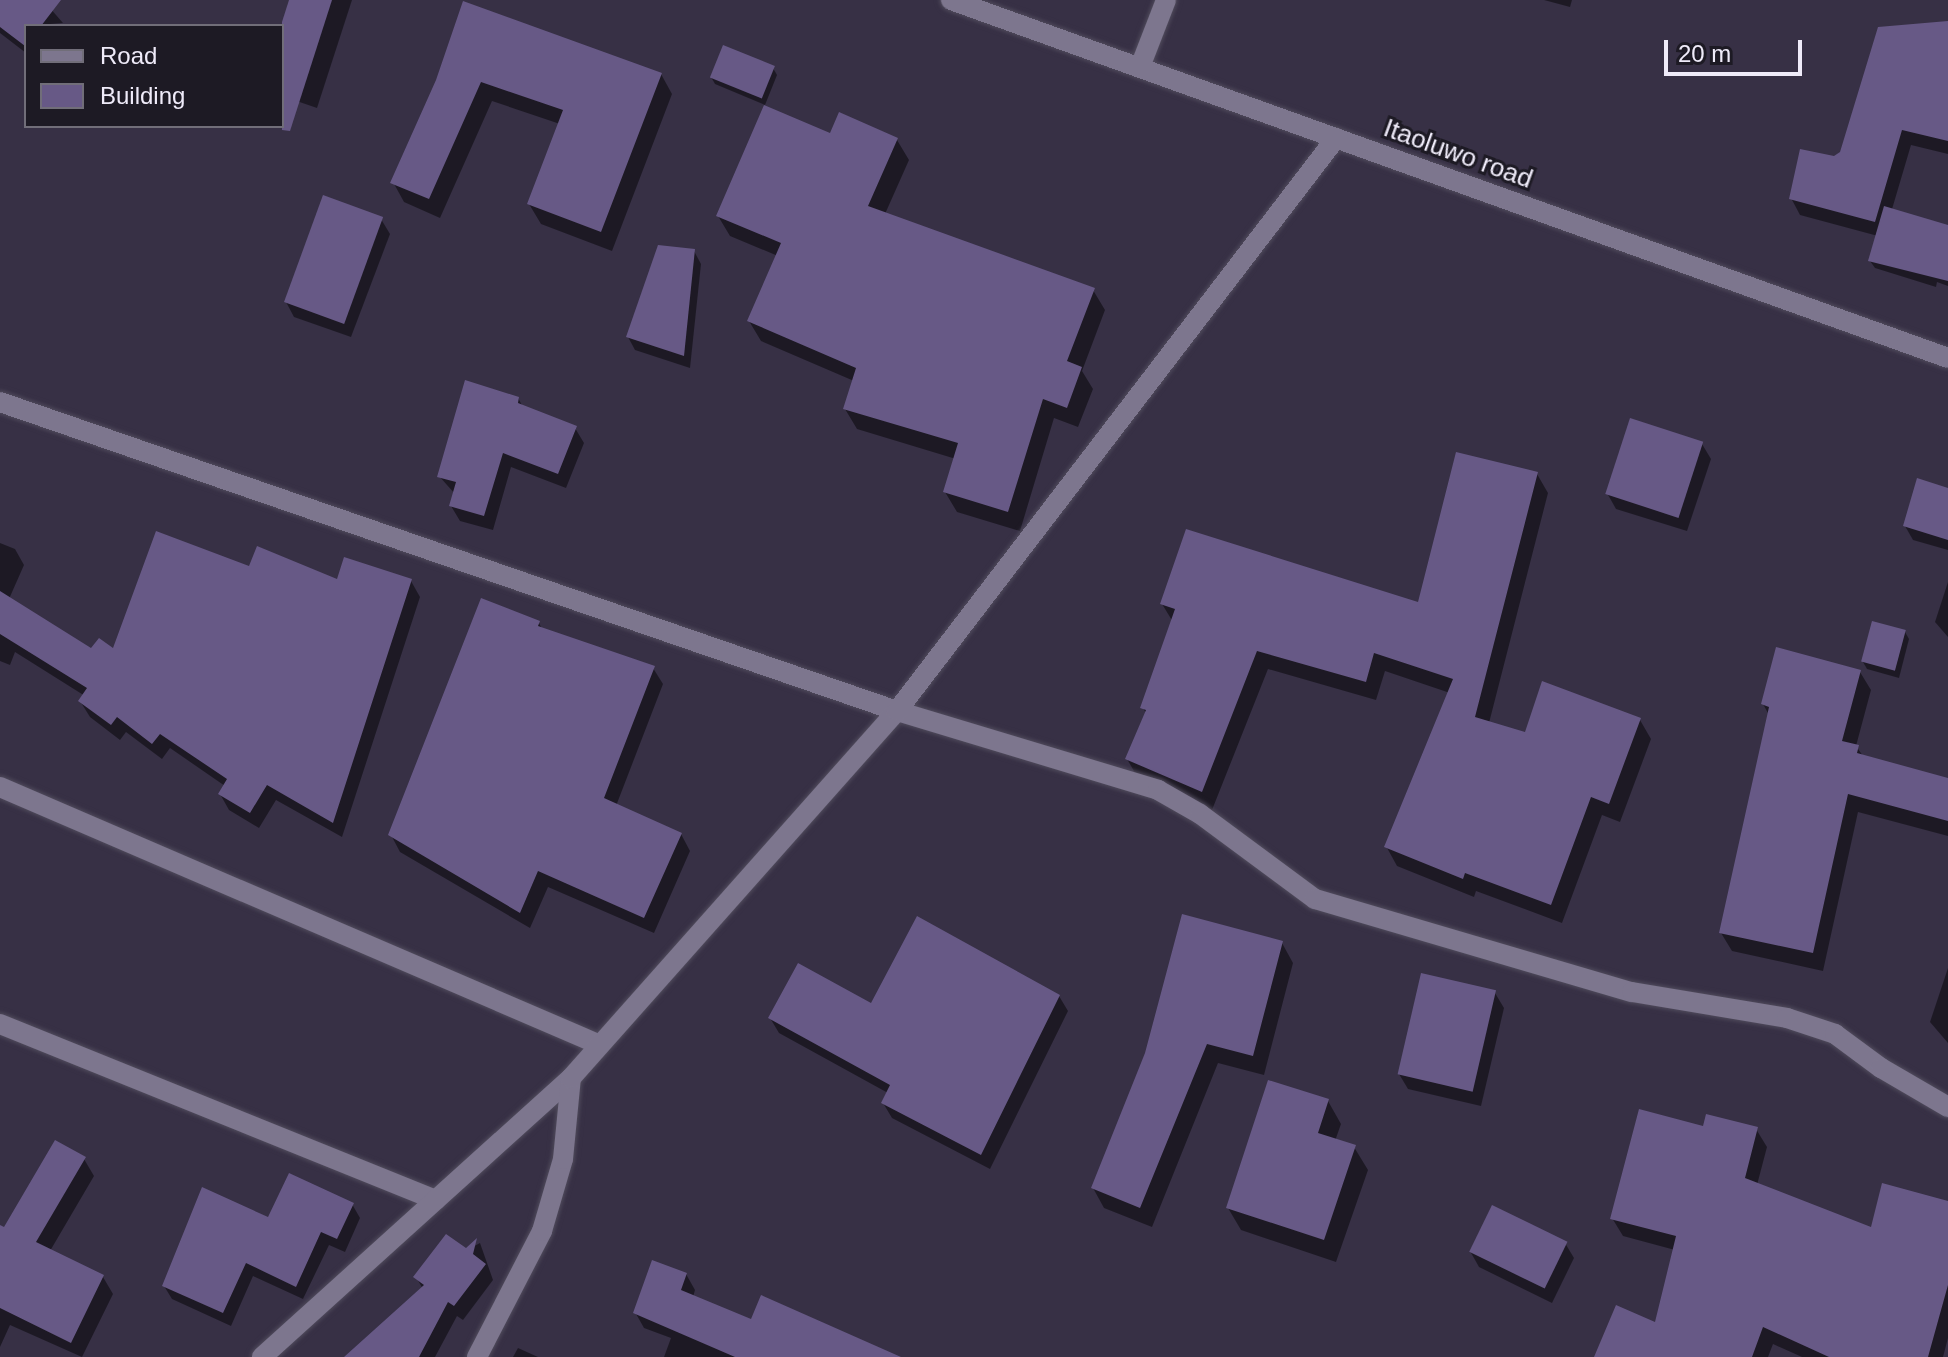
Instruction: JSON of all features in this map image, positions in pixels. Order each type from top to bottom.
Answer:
[{"type":"street","name":"Itaoluwo road","points":[[951,0],[1948,358]]},
{"type":"street","points":[[1140,67],[1166,0]]},
{"type":"street","points":[[262,1357],[571,1078],[897,711],[1336,138]]},
{"type":"street","points":[[0,402],[897,711],[1158,790],[1200,814],[1315,899],[1632,992],[1787,1018],[1835,1034],[1881,1068],[1948,1107]]},
{"type":"street","points":[[0,787],[598,1044]]},
{"type":"street","points":[[0,1024],[436,1200]]},
{"type":"street","points":[[477,1357],[542,1231],[563,1159],[571,1078]]},
{"type":"building","points":[[0,0],[61,0],[43,24],[24,24],[24,45],[0,27]]},
{"type":"building","points":[[289,0],[332,0],[290,131],[282,130],[282,22]]},
{"type":"building","points":[[463,1],[662,73],[601,232],[527,204],[563,110],[481,82],[429,199],[390,183],[436,80]]},
{"type":"building","points":[[1948,21],[1948,141],[1902,130],[1875,222],[1789,199],[1800,149],[1834,156],[1840,152],[1878,27]]},
{"type":"building","points":[[723,45],[775,66],[762,98],[710,77]]},
{"type":"building","points":[[764,105],[830,133],[839,112],[898,138],[868,206],[1095,288],[1067,361],[1082,367],[1067,408],[1043,399],[1008,512],[943,492],[958,443],[843,409],[856,368],[747,321],[781,243],[716,216]]},
{"type":"building","points":[[323,195],[383,217],[344,324],[284,302]]},
{"type":"building","points":[[1884,206],[1948,225],[1948,281],[1868,261]]},
{"type":"building","points":[[658,245],[695,249],[684,356],[626,337]]},
{"type":"building","points":[[465,380],[519,397],[518,403],[577,426],[558,474],[503,453],[484,516],[449,506],[456,482],[437,477]]},
{"type":"building","points":[[1630,418],[1703,442],[1679,518],[1605,494]]},
{"type":"building","points":[[1456,452],[1538,472],[1475,717],[1525,732],[1542,681],[1641,718],[1609,804],[1591,797],[1551,905],[1465,873],[1463,879],[1384,847],[1453,679],[1374,653],[1366,682],[1257,651],[1202,792],[1125,759],[1146,710],[1140,708],[1175,609],[1160,604],[1186,529],[1418,602]]},
{"type":"building","points":[[1917,478],[1948,488],[1948,540],[1903,526]]},
{"type":"building","points":[[156,531],[249,566],[257,546],[337,579],[344,557],[412,579],[333,823],[267,785],[250,813],[218,794],[227,779],[160,734],[152,744],[117,717],[111,725],[78,701],[87,688],[0,634],[0,591],[91,648],[99,638],[113,648]]},
{"type":"building","points":[[481,598],[540,621],[538,626],[655,666],[604,798],[682,833],[644,918],[538,871],[520,913],[388,835]]},
{"type":"building","points":[[1872,621],[1906,630],[1895,671],[1861,662]]},
{"type":"building","points":[[1776,647],[1861,670],[1842,741],[1859,745],[1857,753],[1948,778],[1948,821],[1848,794],[1813,953],[1719,933],[1769,707],[1761,704]]},
{"type":"building","points":[[1182,914],[1283,941],[1253,1056],[1207,1044],[1140,1208],[1091,1188],[1145,1053]]},
{"type":"building","points":[[917,916],[1060,995],[981,1155],[881,1103],[890,1085],[768,1018],[798,963],[871,1003]]},
{"type":"building","points":[[1421,973],[1496,990],[1473,1092],[1398,1074]]},
{"type":"building","points":[[1268,1080],[1329,1099],[1318,1133],[1356,1145],[1324,1240],[1226,1208]]},
{"type":"building","points":[[1639,1109],[1703,1126],[1706,1114],[1758,1127],[1745,1178],[1871,1227],[1882,1183],[1948,1201],[1948,1285],[1928,1357],[1829,1357],[1763,1327],[1752,1357],[1594,1357],[1616,1305],[1655,1322],[1676,1236],[1610,1219]]},
{"type":"building","points":[[55,1140],[86,1157],[36,1242],[104,1275],[71,1343],[0,1308],[0,1225],[4,1227]]},
{"type":"building","points":[[289,1173],[354,1203],[337,1239],[321,1232],[296,1287],[246,1263],[223,1313],[162,1286],[202,1187],[268,1217]]},
{"type":"building","points":[[1492,1205],[1567,1242],[1545,1289],[1469,1252]]},
{"type":"building","points":[[446,1234],[466,1248],[477,1238],[473,1254],[486,1264],[454,1306],[448,1302],[419,1357],[344,1357],[424,1285],[413,1277]]},
{"type":"building","points":[[652,1260],[687,1273],[681,1290],[751,1319],[761,1295],[901,1357],[735,1357],[633,1313]]}]
